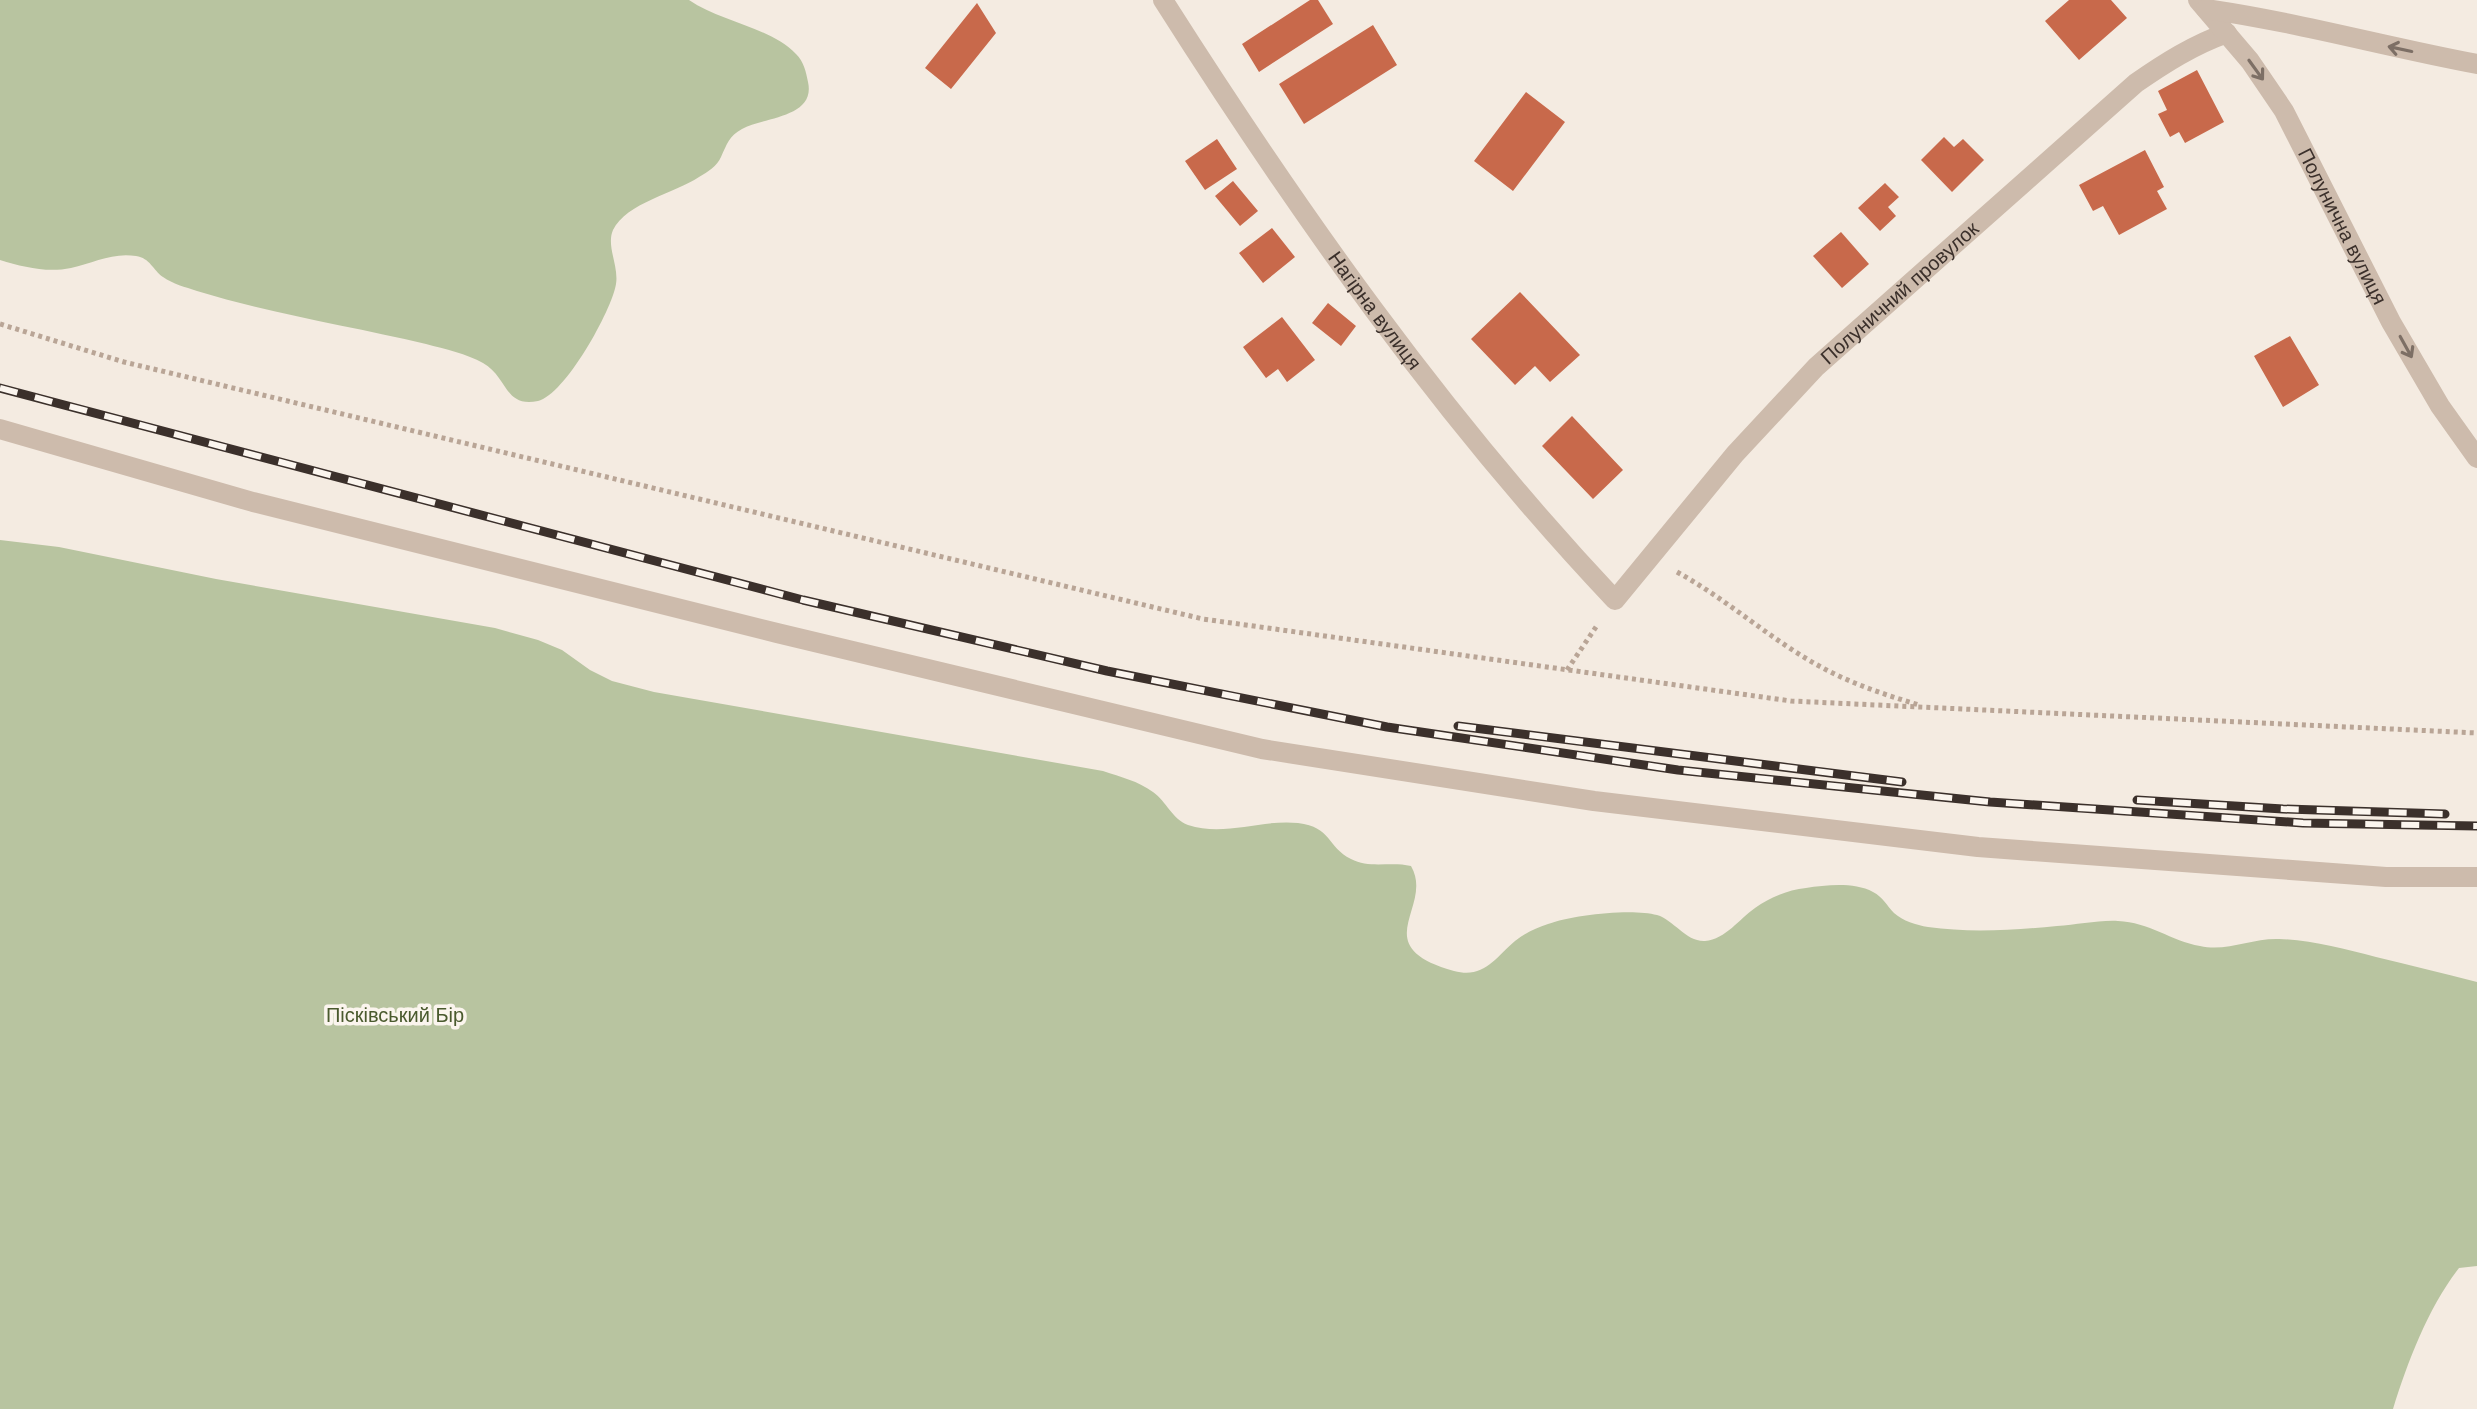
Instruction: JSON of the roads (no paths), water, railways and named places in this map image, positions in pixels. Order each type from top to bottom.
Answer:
[{"type":"street","name":"Нагірна вулиця","points":[[1163,0],[1322,240],[1526,503],[1615,600]]},
{"type":"street","name":"Полунична вулиця","points":[[2202,5],[2250,61],[2284,111],[2405,346],[2440,406],[2477,458]]},
{"type":"street","points":[[2202,5],[2477,64]]},
{"type":"street","name":"Полуничний провулок","points":[[1615,600],[1735,454],[1827,357],[2125,92],[2166,62],[2227,33]]},
{"type":"street","points":[[0,429],[253,502],[777,633],[1262,749],[1594,801],[1978,847],[2386,877],[2477,877]]},
{"type":"railway","points":[[0,388],[803,600],[1107,671],[1387,727],[1678,770],[1990,802],[2303,823],[2477,826]]},
{"type":"railway","points":[[1458,726],[1902,782]]},
{"type":"railway","points":[[2137,800],[2445,814]]},
{"type":"park label","name":"Пісківський Бір","points":[[395,1015]]}]
